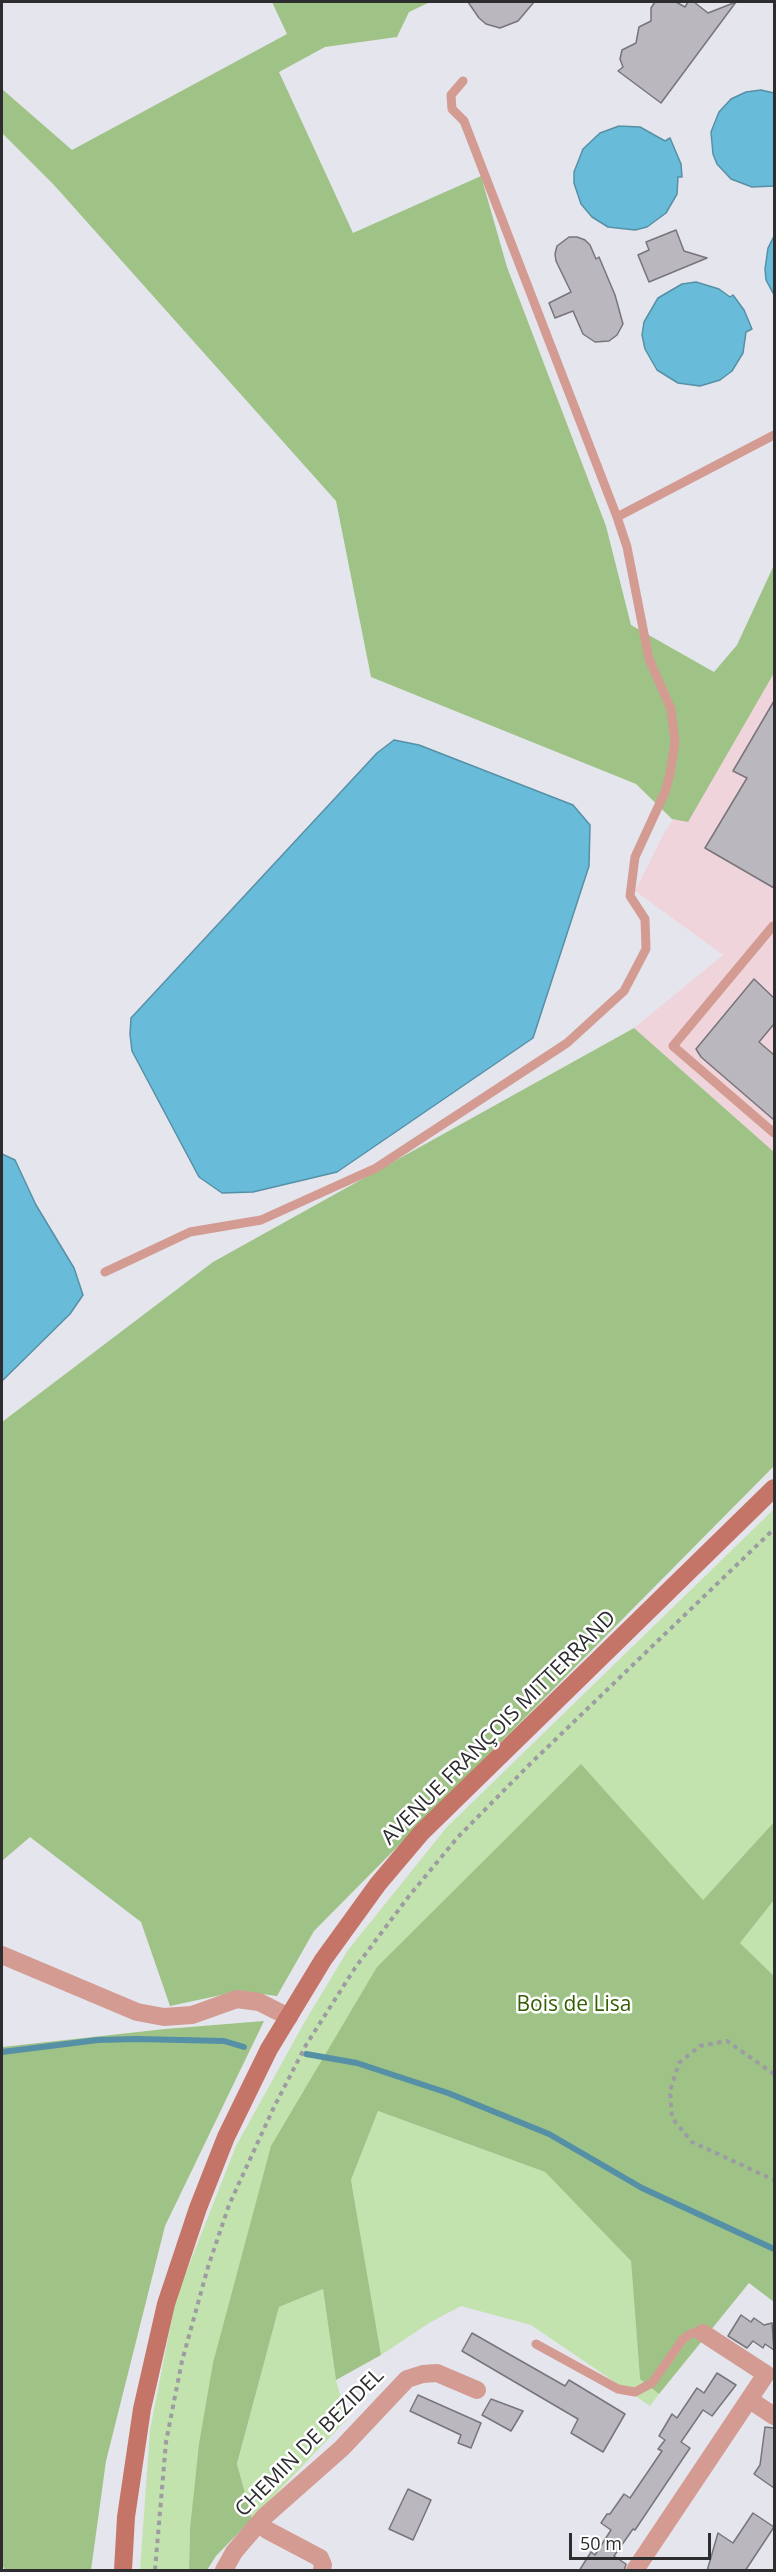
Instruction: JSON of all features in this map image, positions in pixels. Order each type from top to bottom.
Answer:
[{"type":"main road","name":"AVENUE FRANÇOIS MITTERRAND","points":[[123,2571],[126,2517],[142,2409],[166,2304],[198,2208],[226,2137],[269,2049],[323,1960],[378,1884],[422,1832],[774,1488]]},
{"type":"street","points":[[2,1955],[137,2012],[164,2017],[192,2015],[237,1999],[259,2002],[289,2017]]},
{"type":"street","points":[[635,2571],[766,2374],[703,2333]]},
{"type":"street","name":"CHEMIN DE BEZIDEL","points":[[224,2571],[234,2552],[259,2523],[342,2448],[407,2379],[436,2373],[477,2390]]},
{"type":"street","points":[[750,2400],[774,2416]]},
{"type":"street","points":[[259,2523],[267,2530],[320,2558],[323,2565],[322,2571]]},
{"type":"lane","points":[[105,1272],[190,1232],[261,1220],[376,1168],[567,1043],[624,991],[646,949],[645,919],[630,896],[635,857],[665,792],[675,742],[671,709],[649,659],[629,558],[617,517],[464,121],[452,109],[451,94],[463,81]]},
{"type":"lane","points":[[617,517],[774,435]]},
{"type":"lane","points":[[773,926],[673,1046],[774,1133]]},
{"type":"lane","points":[[536,2344],[618,2389],[635,2392],[652,2384],[683,2339],[692,2333],[703,2333]]},
{"type":"path","points":[[155,2571],[166,2442],[182,2361],[208,2267],[238,2186],[273,2107],[306,2045],[355,1968],[409,1896],[458,1837],[530,1764],[774,1529]]},
{"type":"path","points":[[774,2074],[727,2041],[700,2046],[679,2063],[670,2091],[672,2118],[692,2142],[774,2180]]},
{"type":"shaded area","points":[[774,673],[774,1152],[634,1028],[723,955],[635,891],[664,833]]},
{"type":"green space","points":[[272,2],[430,2],[409,12],[397,37],[325,47],[279,72],[353,233],[481,176],[507,267],[606,526],[631,625],[714,672],[737,645],[774,565],[774,673],[688,822],[672,819],[636,784],[371,677],[336,501],[54,185],[2,133],[2,89],[72,150],[287,34]]},
{"type":"green space","points":[[634,1028],[774,1152],[774,1466],[314,1931],[277,1996],[240,1991],[170,2006],[141,1922],[30,1837],[2,1861],[2,1422],[213,1262]]},
{"type":"green space","points":[[774,1509],[774,1822],[703,1900],[377,1967],[190,2529],[189,2570],[140,2570],[150,2430],[176,2298],[236,2146],[304,2023],[348,1950],[447,1827]]},
{"type":"green space","name":"Bois de Lisa","points":[[581,1764],[703,1900],[774,1822],[774,1900],[740,1943],[774,1976],[774,2302],[749,2283],[659,2394],[640,2379],[631,2261],[545,2172],[378,2111],[351,2180],[381,2355],[336,2380],[323,2289],[279,2307],[237,2464],[252,2519],[216,2556],[207,2570],[189,2570],[190,2529],[199,2444],[213,2363],[271,2146],[377,1967]]},
{"type":"green space","points":[[774,1900],[774,1976],[740,1943]]},
{"type":"green space","points":[[264,2021],[165,2226],[106,2461],[91,2570],[5,2570],[2,2564],[2,2047],[165,2029]]},
{"type":"green space","points":[[378,2111],[545,2172],[631,2261],[640,2379],[659,2394],[650,2406],[531,2325],[461,2306],[429,2323],[381,2355],[351,2180]]},
{"type":"green space","points":[[323,2289],[336,2380],[347,2419],[252,2519],[237,2465],[279,2307]]},
{"type":"water","points":[[761,90],[774,93],[774,186],[752,187],[731,179],[717,164],[713,154],[711,132],[719,112],[731,99],[746,92]]},
{"type":"water","points":[[619,126],[640,127],[665,141],[670,138],[681,164],[682,177],[678,177],[677,194],[666,213],[647,227],[635,230],[608,227],[592,217],[581,204],[574,183],[574,172],[583,149],[600,133]]},
{"type":"water","points":[[774,236],[774,295],[766,280],[765,269],[768,248]]},
{"type":"water","points":[[696,282],[719,289],[730,297],[733,295],[744,310],[752,329],[746,332],[743,353],[732,371],[720,380],[700,386],[678,383],[657,370],[645,349],[642,335],[644,322],[658,298],[682,284]]},
{"type":"water","points":[[394,740],[419,745],[573,805],[590,825],[589,866],[533,1038],[337,1172],[253,1192],[222,1193],[199,1177],[132,1051],[131,1018],[377,753]]},
{"type":"water","points":[[2,1154],[15,1160],[36,1205],[74,1268],[83,1295],[70,1314],[2,1381]]},
{"type":"building","points":[[468,2],[534,2],[518,21],[500,28],[486,24]]},
{"type":"building","points":[[655,2],[676,2],[685,7],[688,2],[694,2],[708,13],[736,2],[661,103],[618,71],[623,67],[620,59],[622,50],[636,43],[639,27],[651,21],[651,8]]},
{"type":"building","points":[[676,230],[684,251],[707,258],[649,282],[638,255],[649,250],[646,242]]},
{"type":"building","points":[[569,237],[585,240],[590,245],[596,259],[599,257],[615,295],[623,324],[617,335],[609,341],[595,342],[583,334],[573,311],[555,318],[549,303],[571,292],[555,254],[557,246]]},
{"type":"building","points":[[774,701],[774,888],[705,848],[747,778],[733,771]]},
{"type":"building","points":[[754,979],[774,998],[774,1024],[759,1042],[774,1055],[774,1120],[701,1057],[696,1049]]},
{"type":"building","points":[[741,2315],[751,2322],[754,2318],[764,2325],[772,2323],[774,2350],[765,2344],[763,2348],[753,2341],[747,2348],[728,2336]]},
{"type":"building","points":[[472,2333],[565,2386],[569,2380],[625,2414],[603,2452],[571,2433],[578,2419],[462,2351]]},
{"type":"building","points":[[717,2373],[736,2385],[712,2416],[703,2410],[681,2442],[690,2448],[635,2530],[633,2529],[614,2556],[626,2564],[624,2571],[579,2571],[591,2552],[595,2555],[611,2530],[601,2523],[607,2514],[610,2514],[624,2494],[630,2498],[662,2451],[658,2449],[665,2440],[659,2436],[672,2414],[677,2418],[697,2388],[704,2393]]},
{"type":"building","points":[[418,2395],[481,2423],[471,2448],[458,2443],[461,2435],[410,2411]]},
{"type":"building","points":[[491,2399],[523,2411],[511,2431],[482,2415]]},
{"type":"building","points":[[765,2427],[774,2428],[774,2488],[754,2474],[760,2465]]},
{"type":"building","points":[[408,2489],[431,2500],[413,2540],[389,2529]]},
{"type":"building","points":[[753,2513],[774,2527],[745,2571],[707,2571],[718,2533],[733,2543]]},
{"type":"waterway","points":[[2,2052],[98,2040],[137,2039],[224,2041],[244,2047]]},
{"type":"waterway","points":[[306,2054],[357,2063],[448,2093],[549,2134],[642,2188],[774,2249]]}]
